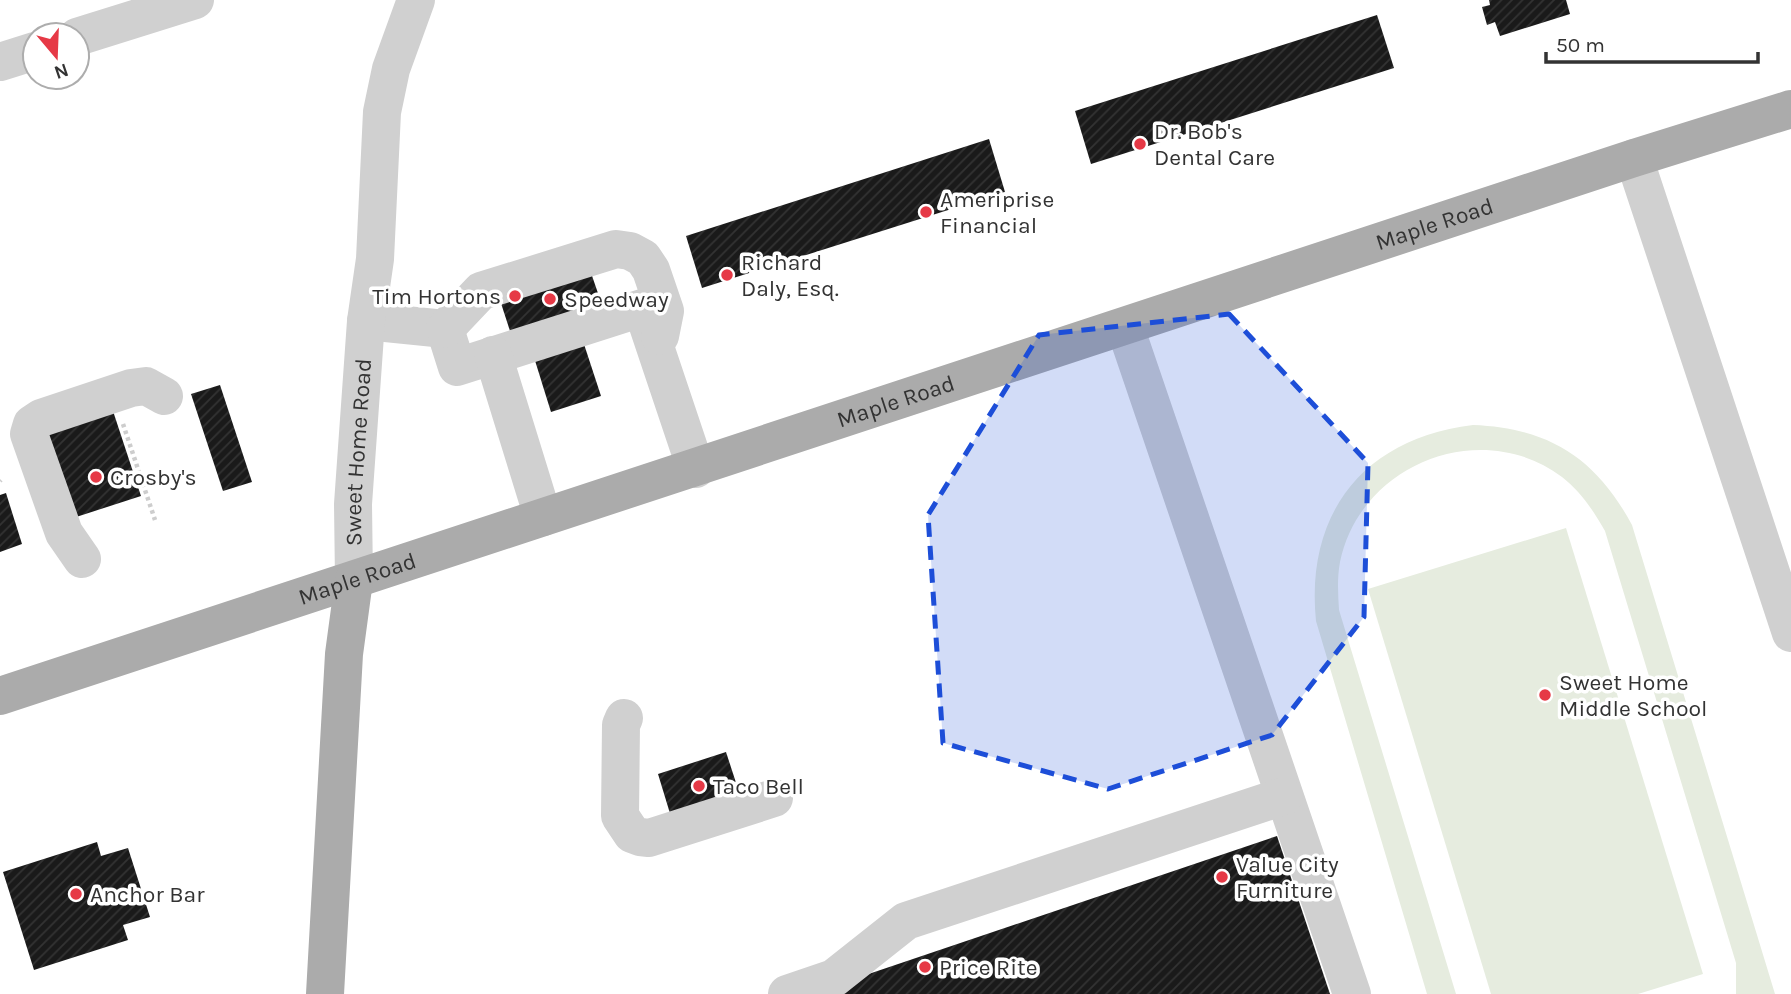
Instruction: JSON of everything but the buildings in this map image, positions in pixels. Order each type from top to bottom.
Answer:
[{"type":"main road","name":"Maple Road","points":[[0,696],[1634,158],[1791,109]]},
{"type":"main road","name":"Sweet Home Road","points":[[326,994],[344,654],[354,580]]},
{"type":"street","points":[[91,33],[195,0]]},
{"type":"street","name":"Sweet Home Road","points":[[354,580],[354,504],[366,321],[375,259],[382,113],[394,59],[416,0]]},
{"type":"street","points":[[0,62],[21,55]]},
{"type":"street","points":[[1634,158],[1791,633]]},
{"type":"street","points":[[445,329],[481,291],[616,249],[630,251],[643,258],[651,270],[664,311],[656,348]]},
{"type":"street","points":[[445,329],[457,367],[642,308],[696,468]]},
{"type":"street","points":[[366,321],[445,329]]},
{"type":"street","points":[[1125,327],[1352,994]]},
{"type":"street","points":[[493,355],[543,517]]},
{"type":"street","points":[[82,559],[64,533],[29,434],[32,424],[41,418],[131,388],[146,386],[164,396]]},
{"type":"street","points":[[624,718],[621,725],[620,816],[632,834],[649,838],[774,798]]},
{"type":"street","points":[[787,994],[834,978],[906,921],[1284,796]]},
{"type":"path","points":[[121,418],[131,457],[155,520]]},
{"type":"highlighted area","points":[[1229,314],[1368,463],[1364,617],[1272,735],[1108,789],[943,743],[928,515],[1039,335]]},
{"type":"shaded area","points":[[1473,425],[1525,432],[1568,451],[1603,482],[1632,525],[1775,994],[1736,994],[1736,963],[1605,531],[1575,489],[1562,477],[1530,459],[1496,451],[1461,451],[1428,460],[1398,476],[1372,499],[1352,528],[1339,568],[1339,610],[1456,994],[1427,994],[1316,621],[1315,582],[1321,546],[1332,515],[1350,487],[1373,464],[1401,446],[1435,433]]},
{"type":"shaded area","points":[[1566,528],[1703,974],[1638,994],[1491,994],[1368,589]]},
{"type":"place","name":"Dr. Bob's Dental Care","points":[[1140,144]]},
{"type":"place","name":"Ameriprise Financial","points":[[926,212]]},
{"type":"place","name":"Richard Daly, Esq.","points":[[727,275]]},
{"type":"place","name":"Tim Hortons","points":[[515,296]]},
{"type":"place","name":"Speedway","points":[[550,299]]},
{"type":"place","name":"Crosby's","points":[[96,477]]},
{"type":"place","name":"Sweet Home Middle School","points":[[1545,695]]},
{"type":"place","name":"Taco Bell","points":[[699,786]]},
{"type":"place","name":"Value City Furniture","points":[[1222,877]]},
{"type":"place","name":"Anchor Bar","points":[[76,894]]},
{"type":"place","name":"Price Rite","points":[[925,967]]}]
